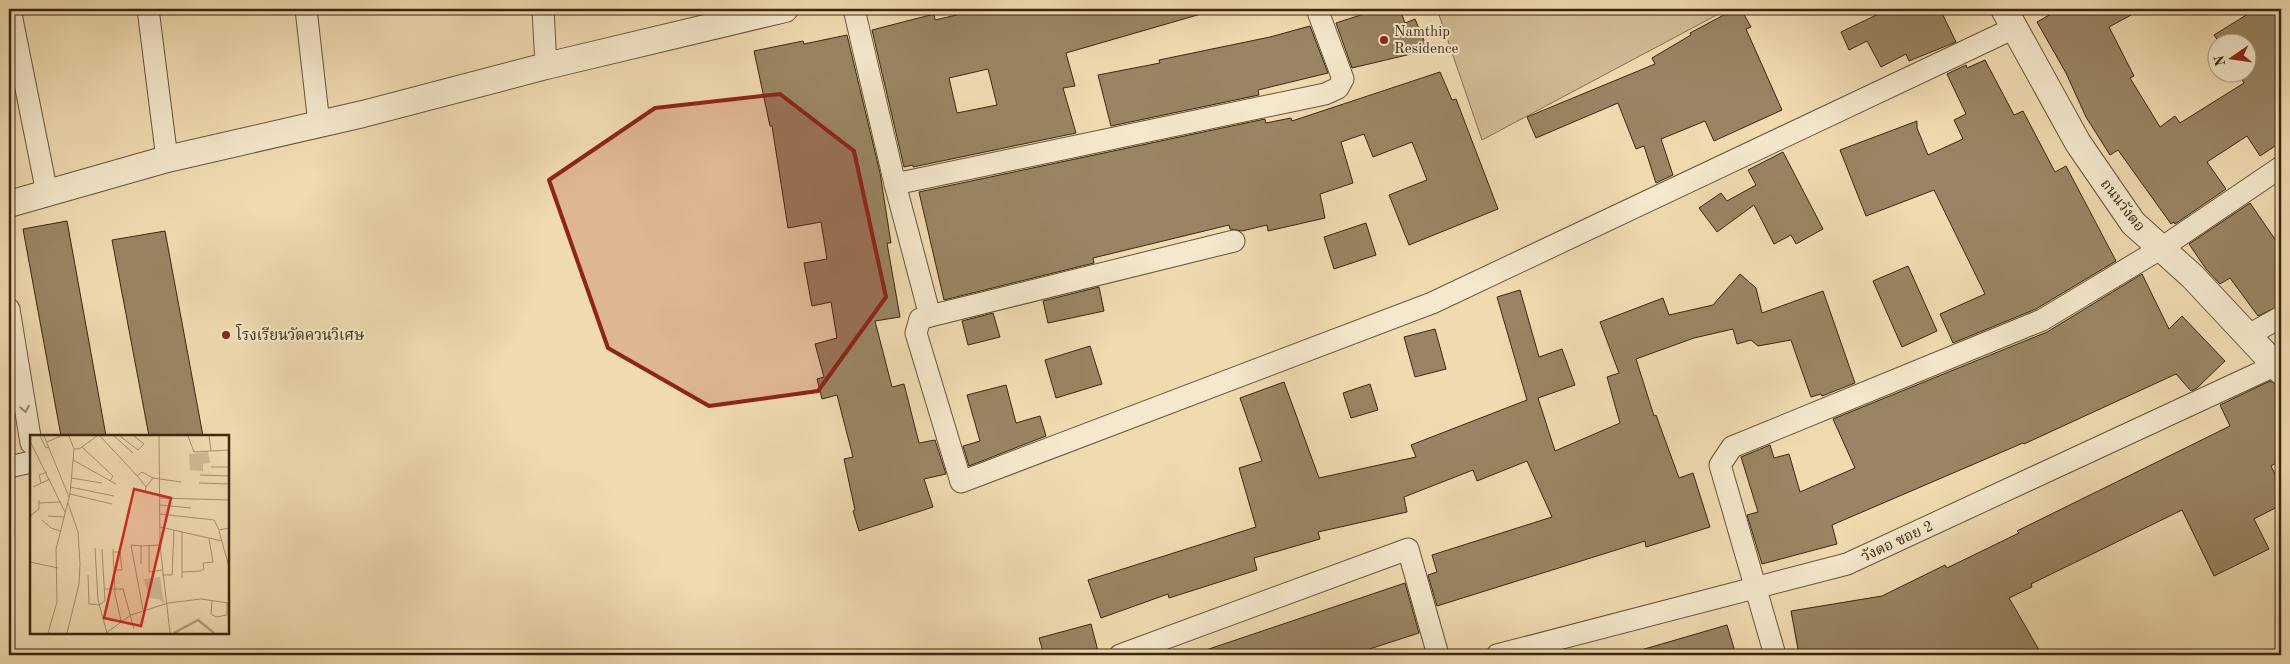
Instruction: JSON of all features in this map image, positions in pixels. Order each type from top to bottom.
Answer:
[{"type":"street","points":[[10,9],[47,193]]},
{"type":"street","points":[[148,9],[167,159]]},
{"type":"street","points":[[306,9],[319,124]]},
{"type":"street","points":[[543,9],[546,66]]},
{"type":"street","points":[[9,204],[167,159],[319,124],[546,66],[785,9]]},
{"type":"street","points":[[854,9],[895,184],[930,316]]},
{"type":"street","points":[[895,184],[1325,94],[1338,88],[1344,79],[1316,9]]},
{"type":"street","points":[[1234,241],[920,319],[916,333],[961,482],[1432,303],[2009,18]]},
{"type":"street","name":"ถนนวังตอ","points":[[2009,18],[2078,143],[2134,223],[2160,249],[2192,276],[2278,369]]},
{"type":"street","points":[[1775,655],[1720,465],[1732,448],[2042,320],[2160,249],[2281,167]]},
{"type":"street","points":[[9,309],[30,437]]},
{"type":"street","points":[[2247,336],[2281,317]]},
{"type":"street","name":"วังตอ ซอย 2","points":[[1497,655],[1847,564],[2278,369]]},
{"type":"street","points":[[9,466],[30,462]]},
{"type":"street","points":[[1120,655],[1408,548],[1438,655]]},
{"type":"highlighted area","points":[[780,94],[854,151],[886,297],[818,391],[709,406],[608,348],[549,180],[655,108]]},
{"type":"shaded area","points":[[1437,9],[1728,9],[1482,140]]},
{"type":"building","points":[[982,9],[1200,9],[1201,14],[1066,53],[1075,86],[1063,88],[1076,133],[913,167],[913,165],[904,167],[872,30],[934,14],[935,20]],"holes":[[[988,69],[997,105],[957,113],[949,78]]]},
{"type":"building","points":[[1379,9],[1400,9],[1405,23],[1415,19],[1428,50],[1352,68],[1336,23]]},
{"type":"building","points":[[1735,9],[1741,9],[1751,27],[1746,29],[1782,110],[1714,141],[1705,121],[1661,139],[1673,175],[1656,183],[1644,146],[1636,149],[1618,103],[1536,138],[1527,117],[1655,64],[1652,58],[1691,35],[1690,33]]},
{"type":"building","points":[[1889,9],[1892,15],[1906,9],[1940,9],[1956,42],[1909,61],[1906,54],[1881,67],[1867,41],[1849,50],[1841,32]]},
{"type":"building","points":[[2060,9],[2142,9],[2109,27],[2134,76],[2130,78],[2160,127],[2175,116],[2180,123],[2243,82],[2258,82],[2258,32],[2219,32],[2256,9],[2281,9],[2281,142],[2260,156],[2247,136],[2207,162],[2226,189],[2175,224],[2174,222],[2171,224],[2118,150],[2110,155],[2086,117],[2066,73],[2037,22]]},
{"type":"building","points":[[1310,26],[1328,73],[1258,90],[1259,95],[1111,126],[1098,75],[1160,63],[1159,60],[1270,37]]},
{"type":"building","points":[[847,35],[880,173],[891,243],[887,243],[900,317],[875,321],[892,387],[904,384],[919,443],[935,440],[946,474],[924,479],[933,507],[859,531],[853,511],[855,510],[844,459],[853,457],[837,395],[822,399],[817,379],[824,377],[815,344],[837,338],[831,302],[812,306],[804,263],[827,259],[821,222],[788,228],[772,126],[770,126],[754,51],[803,41],[804,44]]},
{"type":"building","points":[[1985,60],[2014,115],[2023,111],[2055,172],[2066,166],[2116,261],[2036,309],[1953,343],[1940,314],[1985,294],[1934,190],[1866,216],[1840,150],[1917,121],[1917,128],[1928,155],[1963,139],[1954,120],[1966,114],[1947,74],[1966,65],[1967,68]]},
{"type":"building","points":[[1440,72],[1452,100],[1456,99],[1498,209],[1409,245],[1389,195],[1427,180],[1412,142],[1373,157],[1364,134],[1341,142],[1353,183],[1320,194],[1325,218],[1268,231],[1267,225],[1242,231],[1230,229],[1229,225],[1093,258],[1094,263],[944,300],[919,192],[1265,119],[1266,123],[1291,118],[1292,121]]},
{"type":"building","points":[[1783,152],[1823,229],[1796,244],[1791,235],[1774,244],[1754,205],[1717,232],[1699,208],[1721,193],[1727,201],[1756,185],[1748,170]]},
{"type":"building","points":[[2250,203],[2281,248],[2281,305],[2258,316],[2230,278],[2220,284],[2206,269],[2189,244]]},
{"type":"building","points":[[67,221],[106,435],[61,435],[23,229]]},
{"type":"building","points":[[1366,223],[1376,255],[1334,269],[1324,237]]},
{"type":"building","points":[[165,231],[203,435],[149,435],[112,240]]},
{"type":"building","points":[[1908,266],[1937,331],[1902,347],[1873,281]]},
{"type":"building","points":[[1740,274],[1756,288],[1762,313],[1823,291],[1855,383],[1822,396],[1821,394],[1811,397],[1791,340],[1758,346],[1751,340],[1737,344],[1733,329],[1694,338],[1636,359],[1654,416],[1656,415],[1679,478],[1693,473],[1710,527],[1646,547],[1645,541],[1437,606],[1428,575],[1437,572],[1432,555],[1552,517],[1527,461],[1477,481],[1473,470],[1404,497],[1407,512],[1318,532],[1320,539],[1254,558],[1257,570],[1169,598],[1168,594],[1101,618],[1088,580],[1256,527],[1239,468],[1262,461],[1240,398],[1284,382],[1319,478],[1416,457],[1411,445],[1527,400],[1497,297],[1520,290],[1539,357],[1562,349],[1575,385],[1538,398],[1555,451],[1620,423],[1607,377],[1619,373],[1600,322],[1663,298],[1669,315],[1713,305]]},
{"type":"building","points":[[2142,274],[2169,329],[2182,316],[2225,361],[2197,388],[2191,391],[2176,374],[2024,444],[1832,525],[1837,544],[1762,564],[1747,515],[1758,512],[1741,457],[1770,445],[1774,458],[1789,454],[1800,492],[1855,468],[1833,419],[2047,332]]},
{"type":"building","points":[[1099,287],[1104,311],[1048,323],[1043,301]]},
{"type":"building","points":[[993,313],[1000,337],[968,345],[962,321]]},
{"type":"building","points":[[1435,329],[1446,369],[1415,377],[1404,337]]},
{"type":"building","points":[[1090,346],[1102,384],[1056,398],[1045,360]]},
{"type":"building","points":[[2270,381],[2278,385],[2281,392],[2281,460],[2271,466],[2281,487],[2281,505],[2254,519],[2269,549],[2214,576],[2182,510],[2031,584],[2032,587],[2009,598],[2042,655],[1799,655],[1791,611],[1882,596],[1945,565],[1947,568],[2019,533],[2017,531],[2230,426],[2220,405]]},
{"type":"building","points":[[1370,384],[1378,410],[1351,418],[1343,393]]},
{"type":"building","points":[[1006,385],[1016,423],[1040,416],[1046,436],[969,466],[963,446],[980,441],[967,395]]},
{"type":"building","points":[[1405,583],[1419,633],[1351,655],[1201,655],[1200,652]]},
{"type":"building","points":[[1091,624],[1099,655],[1044,655],[1039,638]]},
{"type":"building","points":[[1727,625],[1736,655],[1642,655],[1641,650]]},
{"type":"place","name":"Namthip Residence","points":[[1384,40]]},
{"type":"place","name":"โรงเรียนวัดควนวิเศษ","points":[[226,335]]}]
